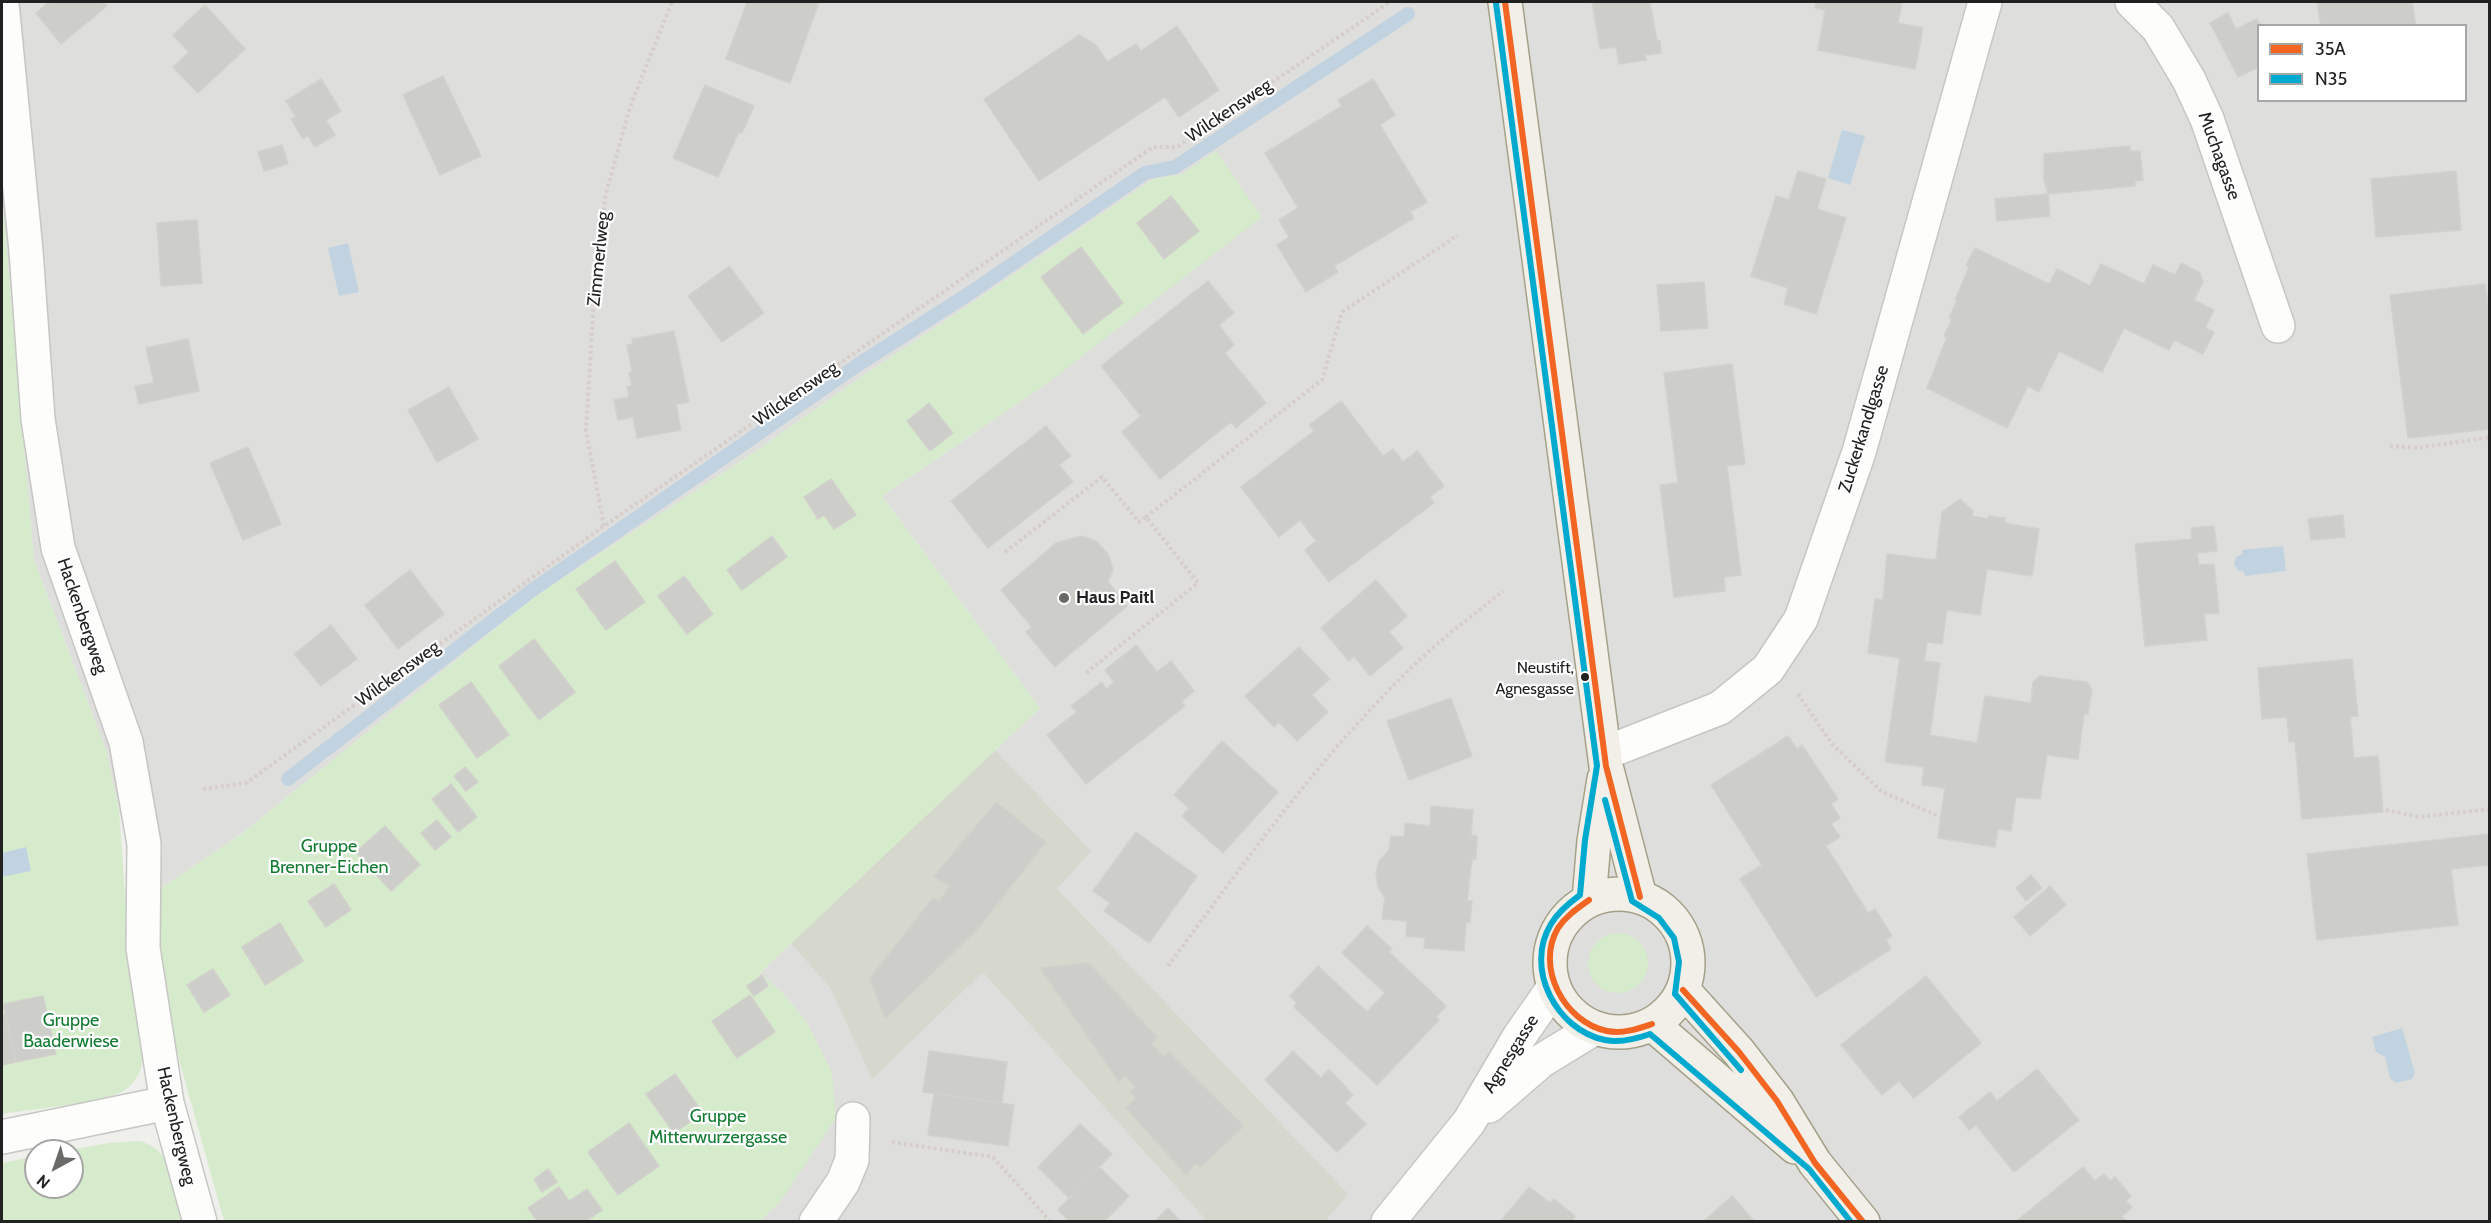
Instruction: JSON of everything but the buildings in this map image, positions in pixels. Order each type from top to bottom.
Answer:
[{"type":"main road","points":[[1505,2],[1605,759],[1640,897]]},
{"type":"main road","points":[[1589,900],[1605,759]]},
{"type":"main road","points":[[1614,893],[1640,897],[1665,911],[1682,934],[1688,962],[1683,990],[1670,1010],[1652,1024],[1624,1032],[1595,1028],[1570,1012],[1554,987],[1550,962],[1554,936],[1569,915],[1589,900],[1614,893]]},
{"type":"main road","points":[[1683,990],[1739,1052],[1777,1101],[1815,1163],[1863,1221]]},
{"type":"main road","points":[[1652,1024],[1815,1163]]},
{"type":"street","name":"Zuckerkandlgasse","points":[[1605,759],[1720,708],[1768,669],[1801,619],[1859,452],[1985,2]]},
{"type":"street","name":"Muchagasse","points":[[2132,2],[2158,28],[2189,80],[2207,119],[2278,326]]},
{"type":"street","name":"Hackenbergweg","points":[[2,3],[26,251],[38,419],[58,548],[126,742],[144,844],[143,948],[167,1103],[200,1221]]},
{"type":"street","name":"Agnesgasse","points":[[1388,1221],[1469,1122],[1519,1037],[1554,987]]},
{"type":"street","name":"Agnesgasse","points":[[1469,1122],[1541,1061],[1595,1028]]},
{"type":"street","points":[[2,1137],[167,1103]]},
{"type":"street","points":[[816,1221],[843,1182],[852,1160],[853,1128]]},
{"type":"path","name":"Zimmerlweg","points":[[604,526],[586,431],[595,279],[609,182],[631,104],[672,2]]},
{"type":"path","name":"Wilckensweg","points":[[203,789],[246,783],[604,526],[1153,147],[1177,147],[1390,2]]},
{"type":"path","points":[[1005,552],[1102,477],[1138,522],[1146,517],[1322,380],[1341,312],[1458,235]]},
{"type":"path","points":[[2390,446],[2418,448],[2490,436]]},
{"type":"path","points":[[1086,673],[1198,583],[1146,517]]},
{"type":"path","points":[[1168,966],[1242,866],[1343,739],[1413,665],[1503,591]]},
{"type":"path","points":[[1768,669],[1799,696],[1832,744],[1882,792],[1941,817]]},
{"type":"path","points":[[2386,810],[2419,817],[2490,809]]},
{"type":"path","points":[[853,1128],[993,1157],[1051,1221]]},
{"type":"shaded area","points":[[2,2],[2489,2],[2489,1221],[760,1221],[780,1202],[832,1073],[806,1021],[782,992],[759,974],[1040,708],[882,496],[1045,385],[1181,175],[1153,179],[756,451],[533,598],[244,832],[158,890],[119,811],[106,750],[34,560],[2,197]]},
{"type":"shaded area","points":[[995,750],[1091,851],[1057,889],[1348,1194],[1325,1221],[1207,1221],[983,972],[872,1079],[831,989],[791,943]]},
{"type":"green space","points":[[1216,151],[1262,217],[1045,385],[882,496],[1040,708],[760,973],[782,992],[806,1021],[832,1073],[836,1118],[780,1202],[760,1221],[224,1221],[172,1034],[151,905],[158,890],[244,832],[533,598],[756,451],[1153,179],[1181,175]]},
{"type":"green space","name":"Gruppe Baaderwiese","points":[[2,197],[34,560],[106,750],[119,811],[130,963],[144,1054],[141,1069],[136,1078],[125,1090],[116,1094],[85,1102],[2,1114]]},
{"type":"green space","points":[[1612,933],[1624,933],[1640,941],[1646,951],[1648,963],[1646,975],[1640,985],[1624,993],[1612,993],[1596,985],[1588,969],[1588,957],[1596,941]]},
{"type":"green space","points":[[140,1141],[156,1149],[162,1155],[167,1163],[183,1221],[2,1221],[2,1163],[24,1158],[24,1199],[84,1199],[84,1147]]},
{"type":"water","points":[[1842,130],[1865,136],[1850,185],[1828,178]]},
{"type":"water","points":[[348,243],[359,292],[339,296],[328,248]]},
{"type":"water","points":[[2283,546],[2286,571],[2245,576],[2244,572],[2238,570],[2234,564],[2236,557],[2242,554],[2242,550]]},
{"type":"water","points":[[26,847],[31,871],[2,877],[2,853]]},
{"type":"water","points":[[2402,1028],[2415,1073],[2412,1079],[2396,1083],[2390,1078],[2385,1057],[2376,1052],[2372,1037]]},
{"type":"waterway","points":[[288,779],[531,591],[856,366],[970,293],[1145,173],[1175,167],[1408,14]]},
{"type":"transit line","name":"35A","points":[[1505,2],[1606,766],[1640,897]]},
{"type":"transit line","name":"N35","points":[[1496,3],[1597,766],[1585,840],[1580,895],[1564,908],[1551,924],[1544,941],[1541,959],[1543,977],[1559,1011],[1572,1024],[1588,1034],[1616,1041],[1650,1034],[1809,1169],[1851,1222]]},
{"type":"transit line","name":"N35","points":[[1605,800],[1632,901],[1659,918],[1674,938],[1679,962],[1675,994],[1741,1070]]},
{"type":"transit line","name":"35A","points":[[1589,900],[1572,912],[1561,924],[1552,943],[1550,959],[1552,975],[1558,991],[1578,1017],[1592,1026],[1619,1032],[1652,1024]]},
{"type":"transit line","name":"35A","points":[[1683,990],[1739,1052],[1777,1101],[1815,1163],[1863,1222]]},
{"type":"place","name":"Haus Paitl","points":[[1064,598]]},
{"type":"place","name":"Neustift, Agnesgasse","points":[[1585,677]]},
{"type":"park label","name":"Gruppe Brenner-Eichen","points":[[329,857]]},
{"type":"park label","name":"Gruppe Mitterwurzergasse","points":[[718,1127]]}]
